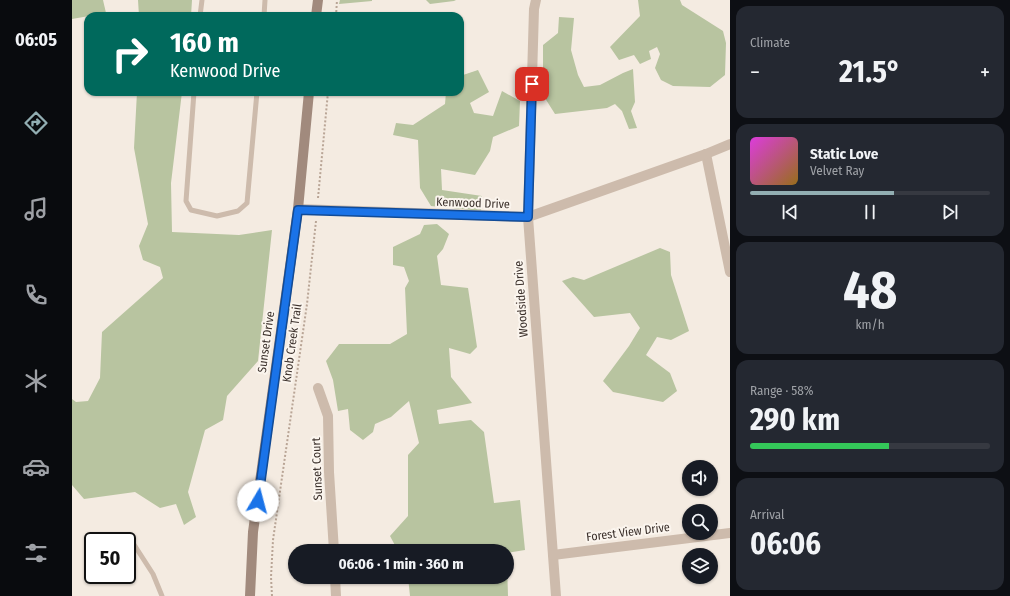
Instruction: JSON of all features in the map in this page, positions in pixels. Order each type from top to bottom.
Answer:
[{"type":"main road","points":[[316,12],[318,0]]},
{"type":"main road","name":"Sunset Drive","points":[[250,596],[253,532],[298,210],[309,96]]},
{"type":"street","name":"Woodside Drive","points":[[536,0],[534,9],[528,217],[556,596]]},
{"type":"street","name":"Kenwood Drive","points":[[298,210],[528,217],[706,154],[730,144]]},
{"type":"street","points":[[706,154],[730,272]]},
{"type":"street","name":"Sunset Court","points":[[318,388],[328,416],[329,472],[334,544]]},
{"type":"street","name":"Forest View Drive","points":[[553,555],[730,533]]},
{"type":"street","points":[[335,584],[336,596]]},
{"type":"lane","points":[[200,12],[202,0]]},
{"type":"lane","points":[[264,12],[265,0]]},
{"type":"lane","points":[[194,96],[186,201],[191,210],[217,216],[238,212],[247,203],[257,96]]},
{"type":"lane","points":[[136,548],[153,574],[162,596]]},
{"type":"path","points":[[336,12],[337,0]]},
{"type":"path","name":"Knob Creek Trail","points":[[272,596],[271,577],[273,540],[307,304],[328,96]]},
{"type":"green space","points":[[72,0],[103,0],[106,12],[84,12],[84,17],[72,19]]},
{"type":"green space","points":[[138,0],[192,0],[191,12],[139,12]]},
{"type":"green space","points":[[340,0],[372,0],[372,1],[339,4]]},
{"type":"green space","points":[[426,0],[456,0],[430,4]]},
{"type":"green space","points":[[638,0],[680,0],[682,5],[723,31],[726,43],[725,75],[710,87],[673,86],[661,80],[655,68],[660,54],[657,47],[649,51],[651,59],[640,64],[634,55],[619,60],[610,47],[640,16]]},
{"type":"green space","points":[[559,17],[574,18],[571,50],[578,75],[584,87],[600,85],[633,69],[635,102],[631,111],[637,128],[629,129],[622,111],[615,104],[607,108],[555,114],[543,95],[543,45],[558,33]]},
{"type":"green space","points":[[478,70],[489,92],[470,103],[474,113],[493,116],[502,91],[520,101],[519,126],[493,137],[490,151],[475,175],[441,169],[442,190],[482,196],[481,211],[431,206],[420,188],[418,140],[393,135],[396,123],[413,125],[445,104],[446,96],[464,96],[464,75]]},
{"type":"green space","points":[[137,96],[182,96],[171,183],[172,232],[239,235],[272,230],[258,361],[227,396],[223,420],[205,430],[188,492],[196,517],[184,525],[176,504],[160,508],[135,492],[84,499],[72,485],[72,399],[76,402],[88,401],[100,378],[102,332],[163,278],[160,267],[143,260],[139,246],[148,224],[134,148]]},
{"type":"green space","points":[[437,224],[449,234],[443,249],[437,256],[441,285],[468,288],[477,347],[470,354],[449,348],[451,377],[472,403],[437,410],[439,424],[471,420],[484,432],[494,503],[520,500],[525,550],[514,552],[514,544],[394,544],[390,536],[408,516],[408,455],[419,443],[409,401],[391,417],[375,424],[373,432],[363,440],[350,430],[348,409],[338,411],[333,380],[326,361],[339,344],[390,344],[407,334],[405,288],[409,281],[404,267],[393,265],[393,247],[420,234],[424,225]]},
{"type":"green space","points":[[660,248],[670,252],[671,275],[689,331],[671,340],[657,337],[646,355],[670,373],[677,391],[663,402],[613,392],[603,381],[629,346],[640,328],[630,313],[594,317],[562,281],[573,277],[584,280]]},
{"type":"green space","points":[[409,584],[508,584],[508,596],[410,596]]},
{"type":"route","points":[[258,501],[298,210],[528,217],[532,84]]}]
